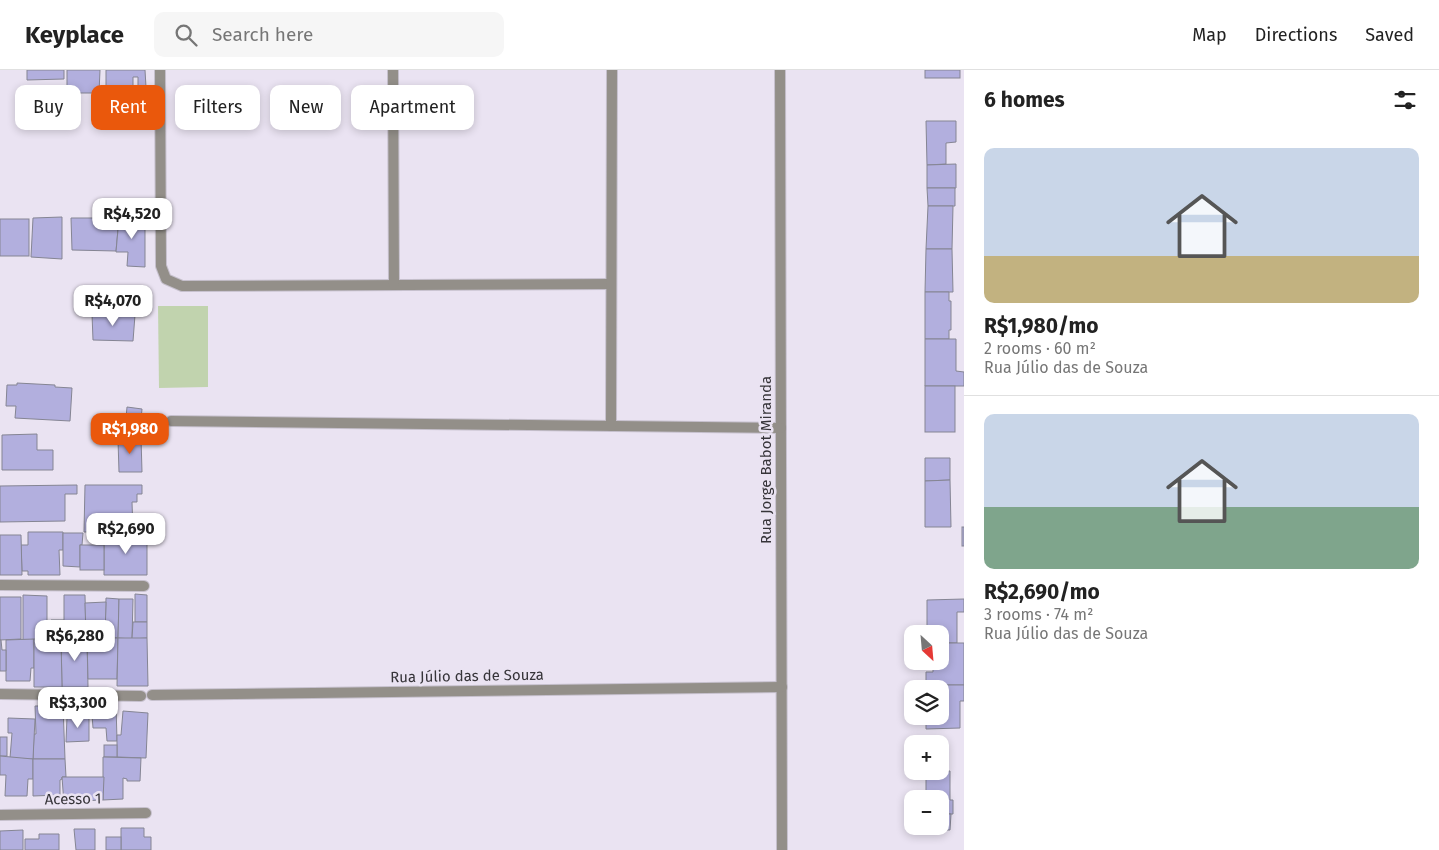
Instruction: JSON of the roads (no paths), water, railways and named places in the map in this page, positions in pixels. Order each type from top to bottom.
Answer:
[{"type":"street","points":[[160,70],[161,266],[166,279],[182,286],[611,284]]},
{"type":"street","points":[[393,70],[394,285]]},
{"type":"street","points":[[611,426],[612,70]]},
{"type":"street","name":"Rua Jorge Babot Miranda","points":[[780,70],[782,850]]},
{"type":"street","points":[[171,420],[781,428]]},
{"type":"street","points":[[0,585],[144,586]]},
{"type":"street","name":"Rua Júlio das de Souza","points":[[152,695],[782,686]]},
{"type":"street","points":[[0,694],[141,696]]},
{"type":"street","name":"Acesso 1","points":[[0,815],[146,813]]}]
